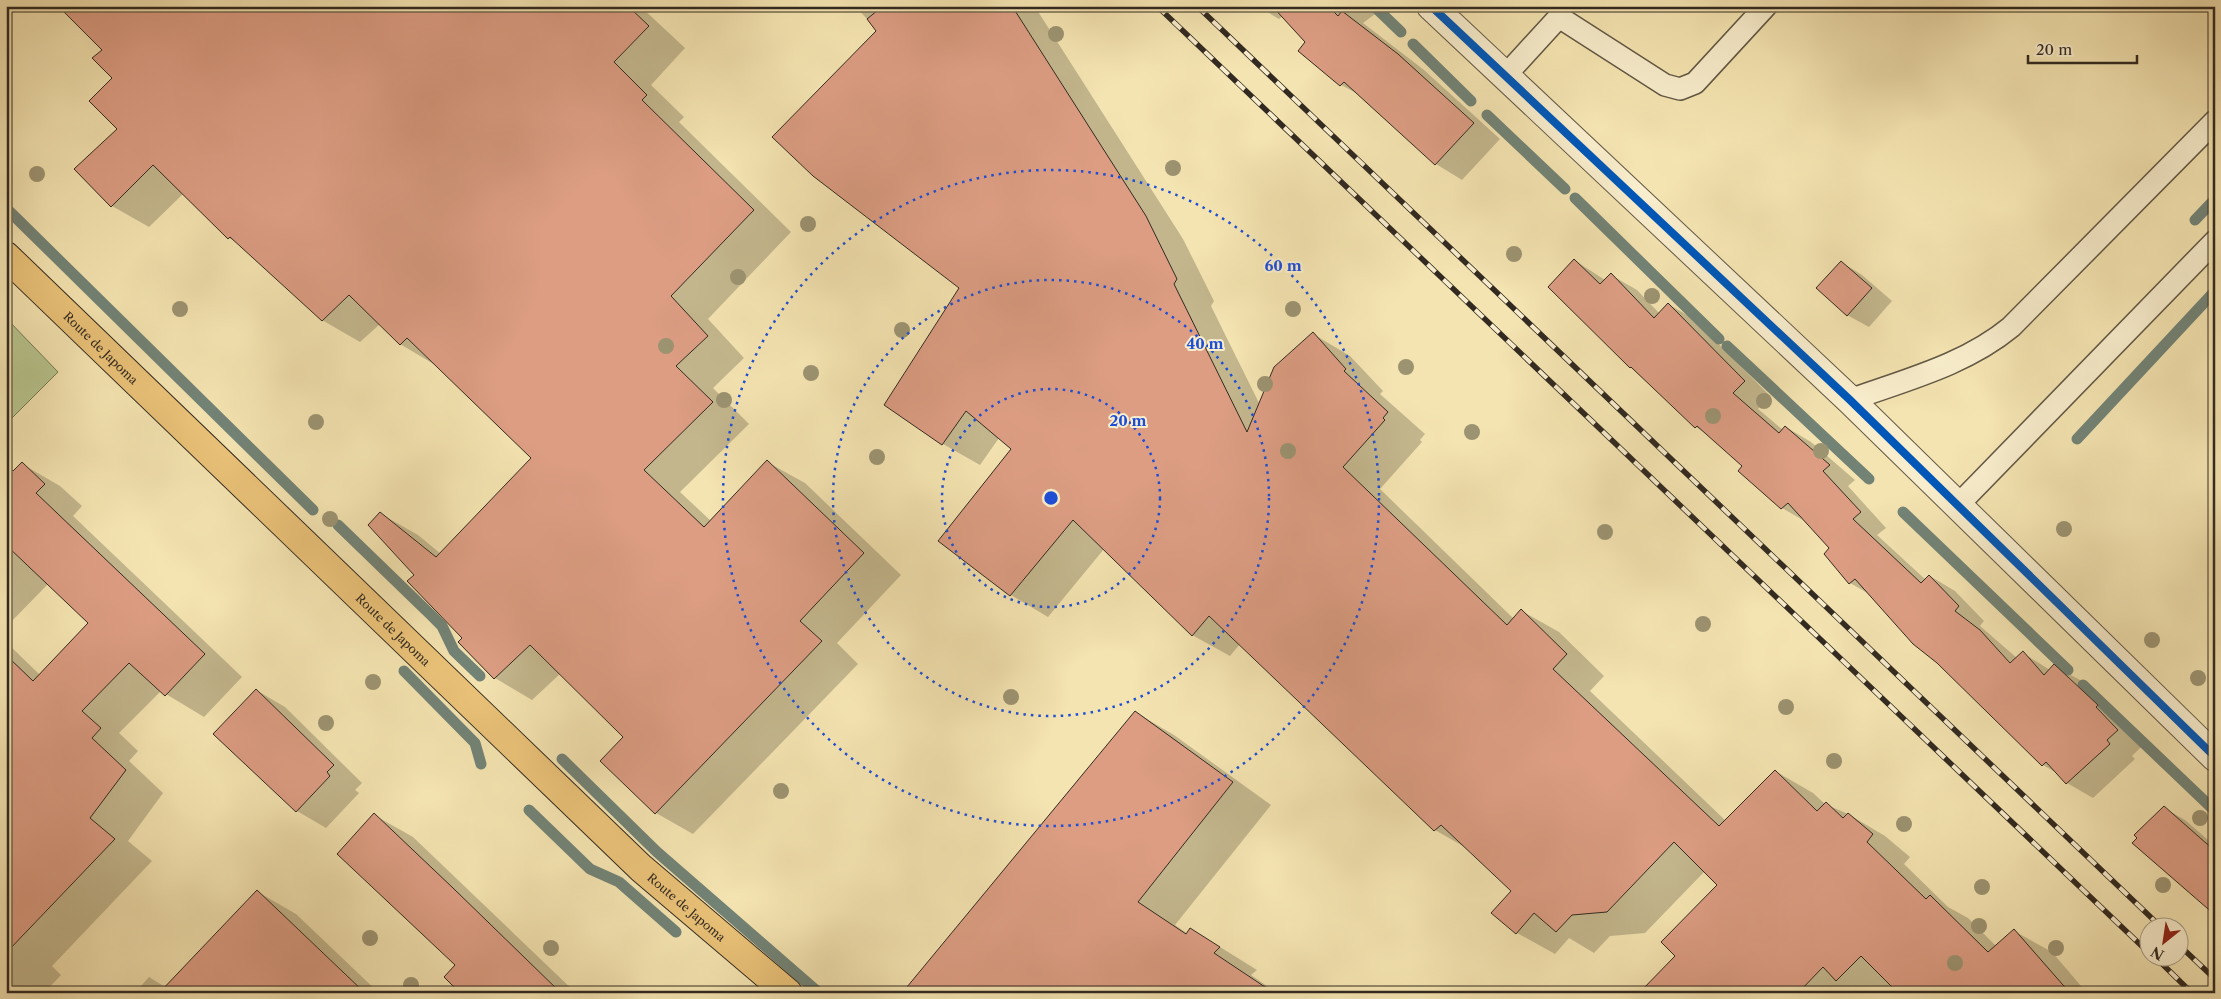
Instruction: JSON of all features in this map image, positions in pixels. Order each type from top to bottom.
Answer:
[{"type":"main road","name":"Route de Japoma","points":[[6,256],[641,868],[788,993]]},
{"type":"street","points":[[1431,6],[1850,400],[2215,757]]},
{"type":"lane","points":[[1506,76],[1560,11],[1665,85],[1680,89],[1695,84],[1766,6]]},
{"type":"lane","points":[[1850,400],[1963,358],[1990,344],[2012,327],[2215,121]]},
{"type":"lane","points":[[1958,505],[2215,241]]},
{"type":"green space","points":[[6,318],[58,372],[6,424]]},
{"type":"building","points":[[58,6],[628,6],[649,26],[614,62],[647,95],[642,100],[754,210],[671,296],[708,336],[676,366],[713,402],[644,470],[704,527],[767,460],[864,553],[800,621],[822,641],[655,814],[600,761],[623,737],[530,645],[494,679],[458,642],[462,638],[407,581],[414,575],[368,525],[380,512],[436,557],[531,458],[407,338],[400,345],[349,295],[322,321],[230,237],[228,239],[153,165],[111,207],[74,169],[117,129],[89,101],[112,78],[92,58],[102,50]]},
{"type":"building","points":[[883,6],[1012,6],[1146,216],[1177,279],[1174,284],[1247,432],[1274,367],[1313,332],[1346,369],[1344,371],[1388,412],[1383,418],[1385,420],[1343,467],[1507,625],[1521,609],[1567,654],[1553,669],[1719,826],[1775,770],[1817,811],[1826,802],[1843,818],[1848,813],[1873,834],[1867,842],[1926,899],[1930,895],[1988,952],[2014,929],[2070,993],[1898,993],[1861,956],[1836,981],[1823,967],[1798,993],[1639,993],[1675,956],[1661,942],[1717,885],[1674,842],[1607,912],[1572,915],[1556,932],[1534,913],[1516,934],[1491,913],[1511,891],[1441,825],[1434,831],[1209,616],[1192,636],[1073,520],[1010,596],[938,541],[1011,449],[966,411],[942,445],[884,405],[959,288],[813,176],[772,137],[876,31],[867,19]]},
{"type":"building","points":[[1272,6],[1328,6],[1338,16],[1342,11],[1398,54],[1474,123],[1435,165],[1344,82],[1340,86],[1298,51],[1305,42]]},
{"type":"building","points":[[1574,259],[1600,284],[1611,273],[1654,318],[1668,303],[1745,381],[1733,393],[1779,433],[1785,426],[1830,465],[1823,471],[1861,512],[1853,519],[1921,583],[1929,575],[1959,606],[1955,611],[1980,630],[2010,663],[2023,651],[2044,675],[2054,664],[2098,705],[2096,707],[2118,730],[2107,740],[2110,744],[2066,784],[2046,762],[2042,766],[1937,663],[1913,644],[1855,579],[1849,584],[1824,554],[1829,548],[1788,503],[1781,509],[1738,471],[1742,466],[1697,426],[1695,428],[1630,368],[1548,287]]},
{"type":"building","points":[[1841,261],[1872,288],[1847,316],[1816,288]]},
{"type":"building","points":[[22,462],[45,484],[36,493],[205,654],[165,696],[129,663],[82,711],[101,728],[92,738],[126,770],[90,818],[115,839],[6,953],[6,655],[33,681],[88,623],[6,545],[6,465],[13,471]]},
{"type":"building","points":[[256,689],[334,765],[327,772],[330,776],[296,812],[213,734]]},
{"type":"building","points":[[1135,711],[1233,782],[1138,902],[1186,934],[1190,928],[1220,947],[1214,953],[1274,993],[902,993]]},
{"type":"building","points":[[2164,806],[2215,851],[2215,915],[2132,843],[2137,838],[2134,835]]},
{"type":"building","points":[[374,813],[561,993],[460,993],[444,977],[455,965],[337,854]]},
{"type":"building","points":[[257,890],[365,993],[159,993]]},
{"type":"waterway","points":[[1374,6],[1401,32]]},
{"type":"waterway","points":[[1413,44],[1471,101]]},
{"type":"waterway","points":[[1487,115],[1565,189]]},
{"type":"waterway","points":[[1575,198],[1719,339]]},
{"type":"waterway","points":[[2195,220],[2215,199]]},
{"type":"waterway","points":[[6,208],[313,510]]},
{"type":"waterway","points":[[2077,439],[2215,291]]},
{"type":"waterway","points":[[1727,346],[1869,479]]},
{"type":"waterway","points":[[1903,512],[2068,670]]},
{"type":"waterway","points":[[338,525],[442,626],[454,651],[480,676]]},
{"type":"waterway","points":[[404,671],[475,743],[481,764]]},
{"type":"waterway","points":[[2083,685],[2215,811]]},
{"type":"waterway","points":[[562,759],[657,852],[819,993]]},
{"type":"waterway","points":[[529,810],[590,869],[619,882],[676,932]]},
{"type":"railway","points":[[1157,6],[2138,942]]},
{"type":"railway","points":[[1197,6],[2150,916]]},
{"type":"railway","points":[[2188,953],[2215,979]]},
{"type":"railway","points":[[2164,966],[2192,993]]},
{"type":"cycle path","points":[[1431,6],[1850,400],[2215,757]]}]
